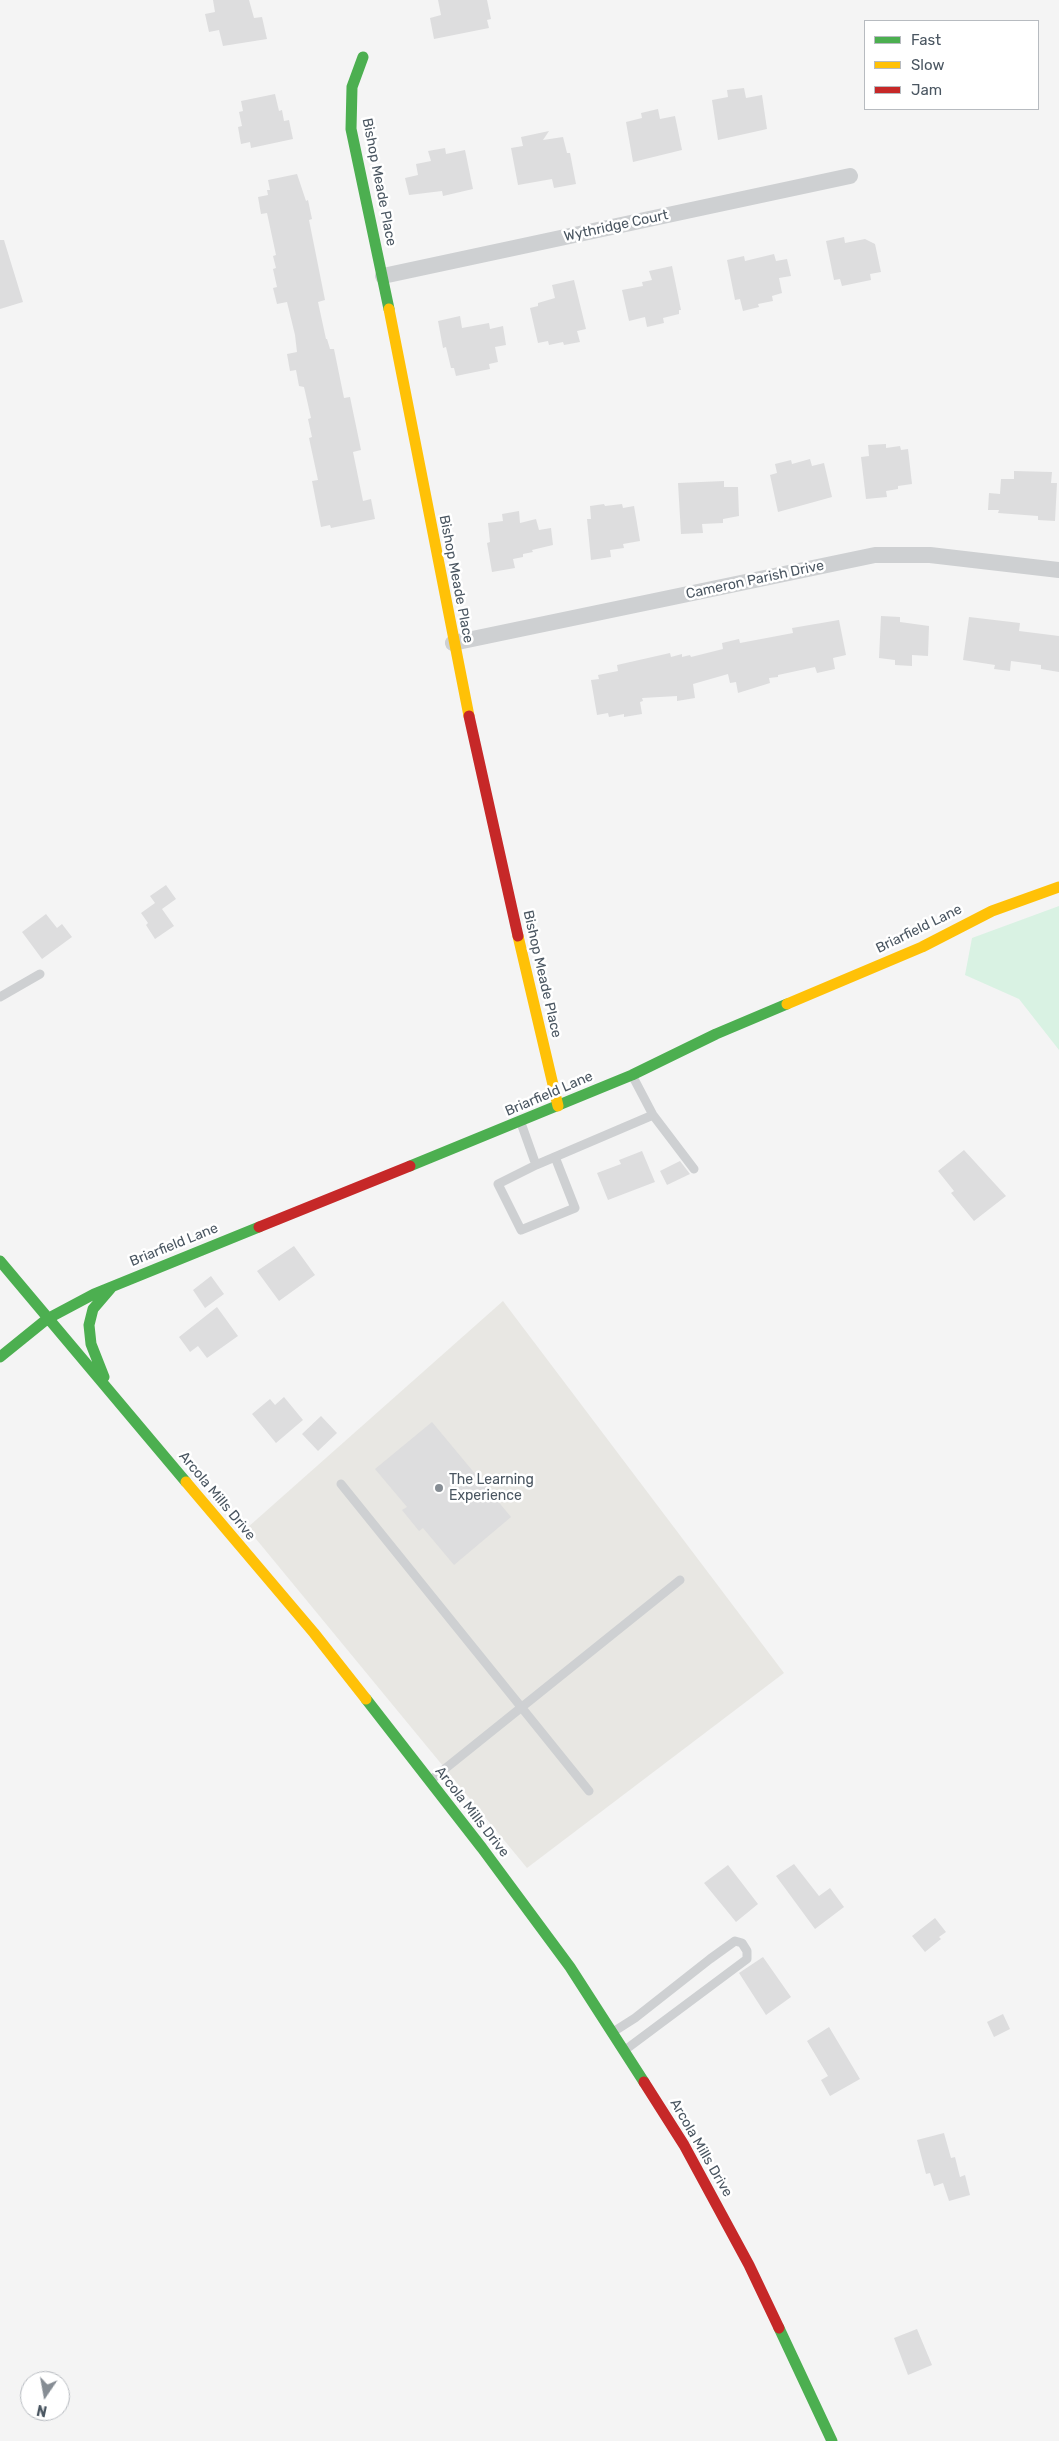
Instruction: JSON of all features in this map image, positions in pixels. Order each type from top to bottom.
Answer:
[{"type":"street","name":"Bishop Meade Place","points":[[363,56],[352,87],[351,129],[383,276],[453,643],[503,872],[558,1106]]},
{"type":"street","name":"Wythridge Court","points":[[383,276],[850,176]]},
{"type":"street","name":"Cameron Parish Drive","points":[[453,643],[875,556],[930,554],[1059,570]]},
{"type":"street","name":"Briarfield Lane","points":[[0,1357],[47,1319],[65,1308],[112,1286],[632,1075],[716,1034],[922,947],[992,911],[1059,887]]},
{"type":"street","name":"Arcola Mills Drive","points":[[0,1261],[111,1395],[314,1633],[564,1960],[625,2051],[684,2145],[749,2265],[832,2441]]},
{"type":"street","points":[[111,1395],[91,1344],[89,1325],[93,1309],[112,1286]]},
{"type":"lane","points":[[0,997],[40,974]]},
{"type":"lane","points":[[632,1075],[653,1115],[694,1169]]},
{"type":"lane","points":[[556,1157],[575,1208],[521,1230],[498,1184],[536,1165],[653,1115]]},
{"type":"lane","points":[[520,1122],[536,1165]]},
{"type":"lane","points":[[341,1484],[590,1790]]},
{"type":"lane","points":[[429,1782],[680,1580]]},
{"type":"lane","points":[[612,2032],[635,2018],[716,1954],[735,1942],[742,1943],[747,1951],[748,1959],[625,2051]]},
{"type":"shaded area","points":[[503,1301],[784,1673],[527,1868],[247,1528]]},
{"type":"green space","points":[[1059,906],[1059,1050],[1019,999],[965,975],[972,938]]},
{"type":"building","points":[[213,0],[249,0],[254,18],[262,17],[267,39],[223,46],[219,30],[209,32],[205,14],[215,12]]},
{"type":"building","points":[[438,0],[487,0],[491,19],[487,20],[489,28],[434,39],[430,18],[441,15]]},
{"type":"building","points":[[744,88],[746,98],[762,95],[767,129],[718,140],[712,100],[728,97],[727,90]]},
{"type":"building","points":[[275,94],[279,111],[282,110],[284,121],[289,120],[293,139],[251,148],[250,142],[241,144],[238,127],[242,126],[239,112],[243,111],[241,101]]},
{"type":"building","points":[[658,109],[660,119],[675,116],[682,150],[633,162],[626,122],[642,118],[641,113]]},
{"type":"building","points":[[549,131],[543,140],[563,137],[567,153],[570,153],[576,184],[554,188],[552,179],[518,185],[511,148],[523,146],[521,137]]},
{"type":"building","points":[[445,148],[446,154],[465,150],[473,189],[443,196],[442,191],[409,195],[405,178],[418,175],[416,164],[431,161],[428,151]]},
{"type":"building","points":[[297,174],[306,201],[308,200],[312,219],[309,220],[325,300],[318,302],[326,339],[330,349],[334,349],[344,398],[350,397],[361,450],[353,452],[363,501],[371,499],[375,519],[331,528],[330,525],[321,527],[312,481],[318,480],[309,438],[312,437],[308,419],[311,418],[304,387],[299,386],[296,370],[290,371],[287,354],[297,352],[295,335],[287,302],[277,304],[273,288],[277,287],[273,269],[276,268],[273,256],[276,255],[267,213],[261,214],[258,197],[268,195],[267,190],[270,190],[268,180]]},
{"type":"building","points":[[844,237],[845,243],[865,239],[875,244],[881,272],[870,274],[871,280],[842,286],[840,279],[834,280],[826,241]]},
{"type":"building","points":[[0,240],[4,240],[23,302],[0,309]]},
{"type":"building","points":[[774,254],[776,261],[787,259],[791,276],[779,278],[782,293],[772,296],[773,301],[758,304],[759,307],[743,311],[740,299],[735,300],[727,260],[744,256],[745,261]]},
{"type":"building","points":[[672,266],[681,310],[679,310],[679,314],[663,318],[664,323],[647,327],[645,317],[629,321],[622,290],[643,286],[642,282],[652,280],[649,271]]},
{"type":"building","points":[[574,280],[586,329],[577,331],[580,342],[564,345],[563,342],[549,345],[548,341],[538,343],[530,308],[538,306],[538,303],[555,298],[552,285]]},
{"type":"building","points":[[460,316],[462,328],[489,323],[490,329],[503,326],[506,345],[495,347],[498,362],[489,364],[490,369],[456,376],[454,368],[451,368],[446,347],[443,348],[438,321]]},
{"type":"building","points":[[886,444],[886,448],[900,446],[901,450],[908,449],[912,484],[898,486],[898,489],[886,491],[887,497],[866,499],[861,457],[869,456],[868,445]]},
{"type":"building","points":[[810,459],[812,466],[824,463],[832,497],[778,512],[770,475],[777,473],[775,464],[791,460],[792,464]]},
{"type":"building","points":[[1014,471],[1052,472],[1051,483],[1057,483],[1055,521],[1038,520],[1038,516],[998,513],[999,510],[988,510],[989,493],[1000,494],[1001,479],[1014,479]]},
{"type":"building","points":[[724,481],[724,487],[738,487],[739,516],[723,519],[723,523],[702,524],[703,533],[681,534],[678,483]]},
{"type":"building","points":[[604,504],[605,506],[622,504],[623,508],[634,506],[640,541],[623,544],[624,548],[610,550],[611,557],[591,560],[587,519],[591,519],[590,506]]},
{"type":"building","points":[[519,511],[520,523],[536,519],[539,530],[551,528],[553,545],[532,550],[533,552],[523,554],[523,557],[513,559],[515,568],[492,572],[487,543],[490,542],[488,523],[503,521],[502,514]]},
{"type":"building","points":[[881,616],[900,617],[900,622],[929,626],[928,656],[912,655],[912,666],[895,665],[895,660],[879,658]]},
{"type":"building","points":[[969,617],[1020,623],[1019,631],[1059,636],[1059,672],[1041,669],[1041,665],[1011,661],[1010,671],[994,669],[995,665],[963,660]]},
{"type":"building","points":[[839,620],[846,655],[833,658],[835,669],[817,673],[815,667],[778,675],[778,677],[769,678],[770,683],[738,693],[736,682],[730,683],[728,674],[693,684],[695,698],[677,701],[677,696],[642,698],[643,701],[640,702],[642,714],[624,717],[624,714],[609,717],[608,713],[597,715],[591,680],[599,679],[598,675],[618,671],[617,665],[670,653],[671,657],[682,654],[682,657],[690,655],[691,657],[723,649],[722,643],[739,639],[740,643],[793,633],[792,628]]},
{"type":"building","points":[[166,885],[176,899],[162,909],[174,926],[155,939],[141,913],[155,903],[150,896]]},
{"type":"building","points":[[46,914],[57,928],[62,924],[72,937],[42,959],[22,932]]},
{"type":"building","points":[[964,1150],[1006,1196],[974,1221],[951,1193],[954,1191],[938,1171]]},
{"type":"building","points":[[642,1151],[655,1182],[608,1200],[597,1173],[621,1164],[619,1160]]},
{"type":"building","points":[[680,1161],[690,1174],[667,1185],[660,1171]]},
{"type":"building","points":[[294,1246],[315,1275],[279,1301],[257,1271]]},
{"type":"building","points":[[211,1276],[224,1294],[205,1308],[193,1290]]},
{"type":"building","points":[[217,1307],[238,1336],[207,1358],[198,1346],[190,1352],[179,1337]]},
{"type":"building","points":[[284,1397],[303,1420],[276,1443],[252,1414],[270,1399],[275,1405]]},
{"type":"building","points":[[321,1416],[337,1433],[318,1451],[302,1434]]},
{"type":"building","name":"The Learning Experience","points":[[432,1422],[511,1517],[454,1565],[423,1528],[419,1531],[402,1510],[407,1507],[375,1469]]},
{"type":"building","points":[[794,1864],[819,1896],[830,1888],[844,1907],[815,1929],[776,1876]]},
{"type":"building","points":[[728,1865],[758,1904],[736,1922],[704,1883]]},
{"type":"building","points":[[935,1918],[946,1932],[939,1937],[941,1939],[925,1952],[912,1936]]},
{"type":"building","points":[[763,1957],[791,1997],[766,2015],[739,1973]]},
{"type":"building","points":[[1003,2014],[1010,2029],[994,2037],[987,2022]]},
{"type":"building","points":[[829,2027],[860,2079],[830,2096],[821,2080],[828,2076],[807,2041]]},
{"type":"building","points":[[944,2133],[951,2158],[955,2157],[960,2177],[965,2175],[970,2195],[949,2201],[943,2183],[934,2186],[930,2173],[926,2174],[917,2140]]},
{"type":"building","points":[[917,2329],[932,2365],[908,2375],[894,2338]]},
{"type":"traffic: fast","points":[[363,57],[352,87],[351,129],[389,309]]},
{"type":"traffic: fast","points":[[410,1166],[632,1075],[716,1034],[787,1004]]},
{"type":"traffic: fast","points":[[0,1357],[47,1319],[94,1294],[259,1227]]},
{"type":"traffic: fast","points":[[0,1261],[186,1482]]},
{"type":"traffic: fast","points":[[104,1377],[91,1344],[89,1325],[93,1309],[111,1288]]},
{"type":"traffic: fast","points":[[366,1699],[482,1848],[570,1967],[644,2082]]},
{"type":"traffic: fast","points":[[779,2328],[832,2441]]},
{"type":"traffic: slow","points":[[389,309],[469,716]]},
{"type":"traffic: slow","points":[[787,1004],[922,947],[992,911],[1059,887]]},
{"type":"traffic: slow","points":[[518,936],[558,1106]]},
{"type":"traffic: slow","points":[[186,1482],[314,1633],[366,1699]]},
{"type":"traffic: jam","points":[[469,716],[518,936]]},
{"type":"traffic: jam","points":[[259,1227],[410,1166]]},
{"type":"traffic: jam","points":[[644,2082],[684,2145],[749,2265],[779,2328]]},
{"type":"place","name":"The Learning Experience","points":[[439,1488]]}]
